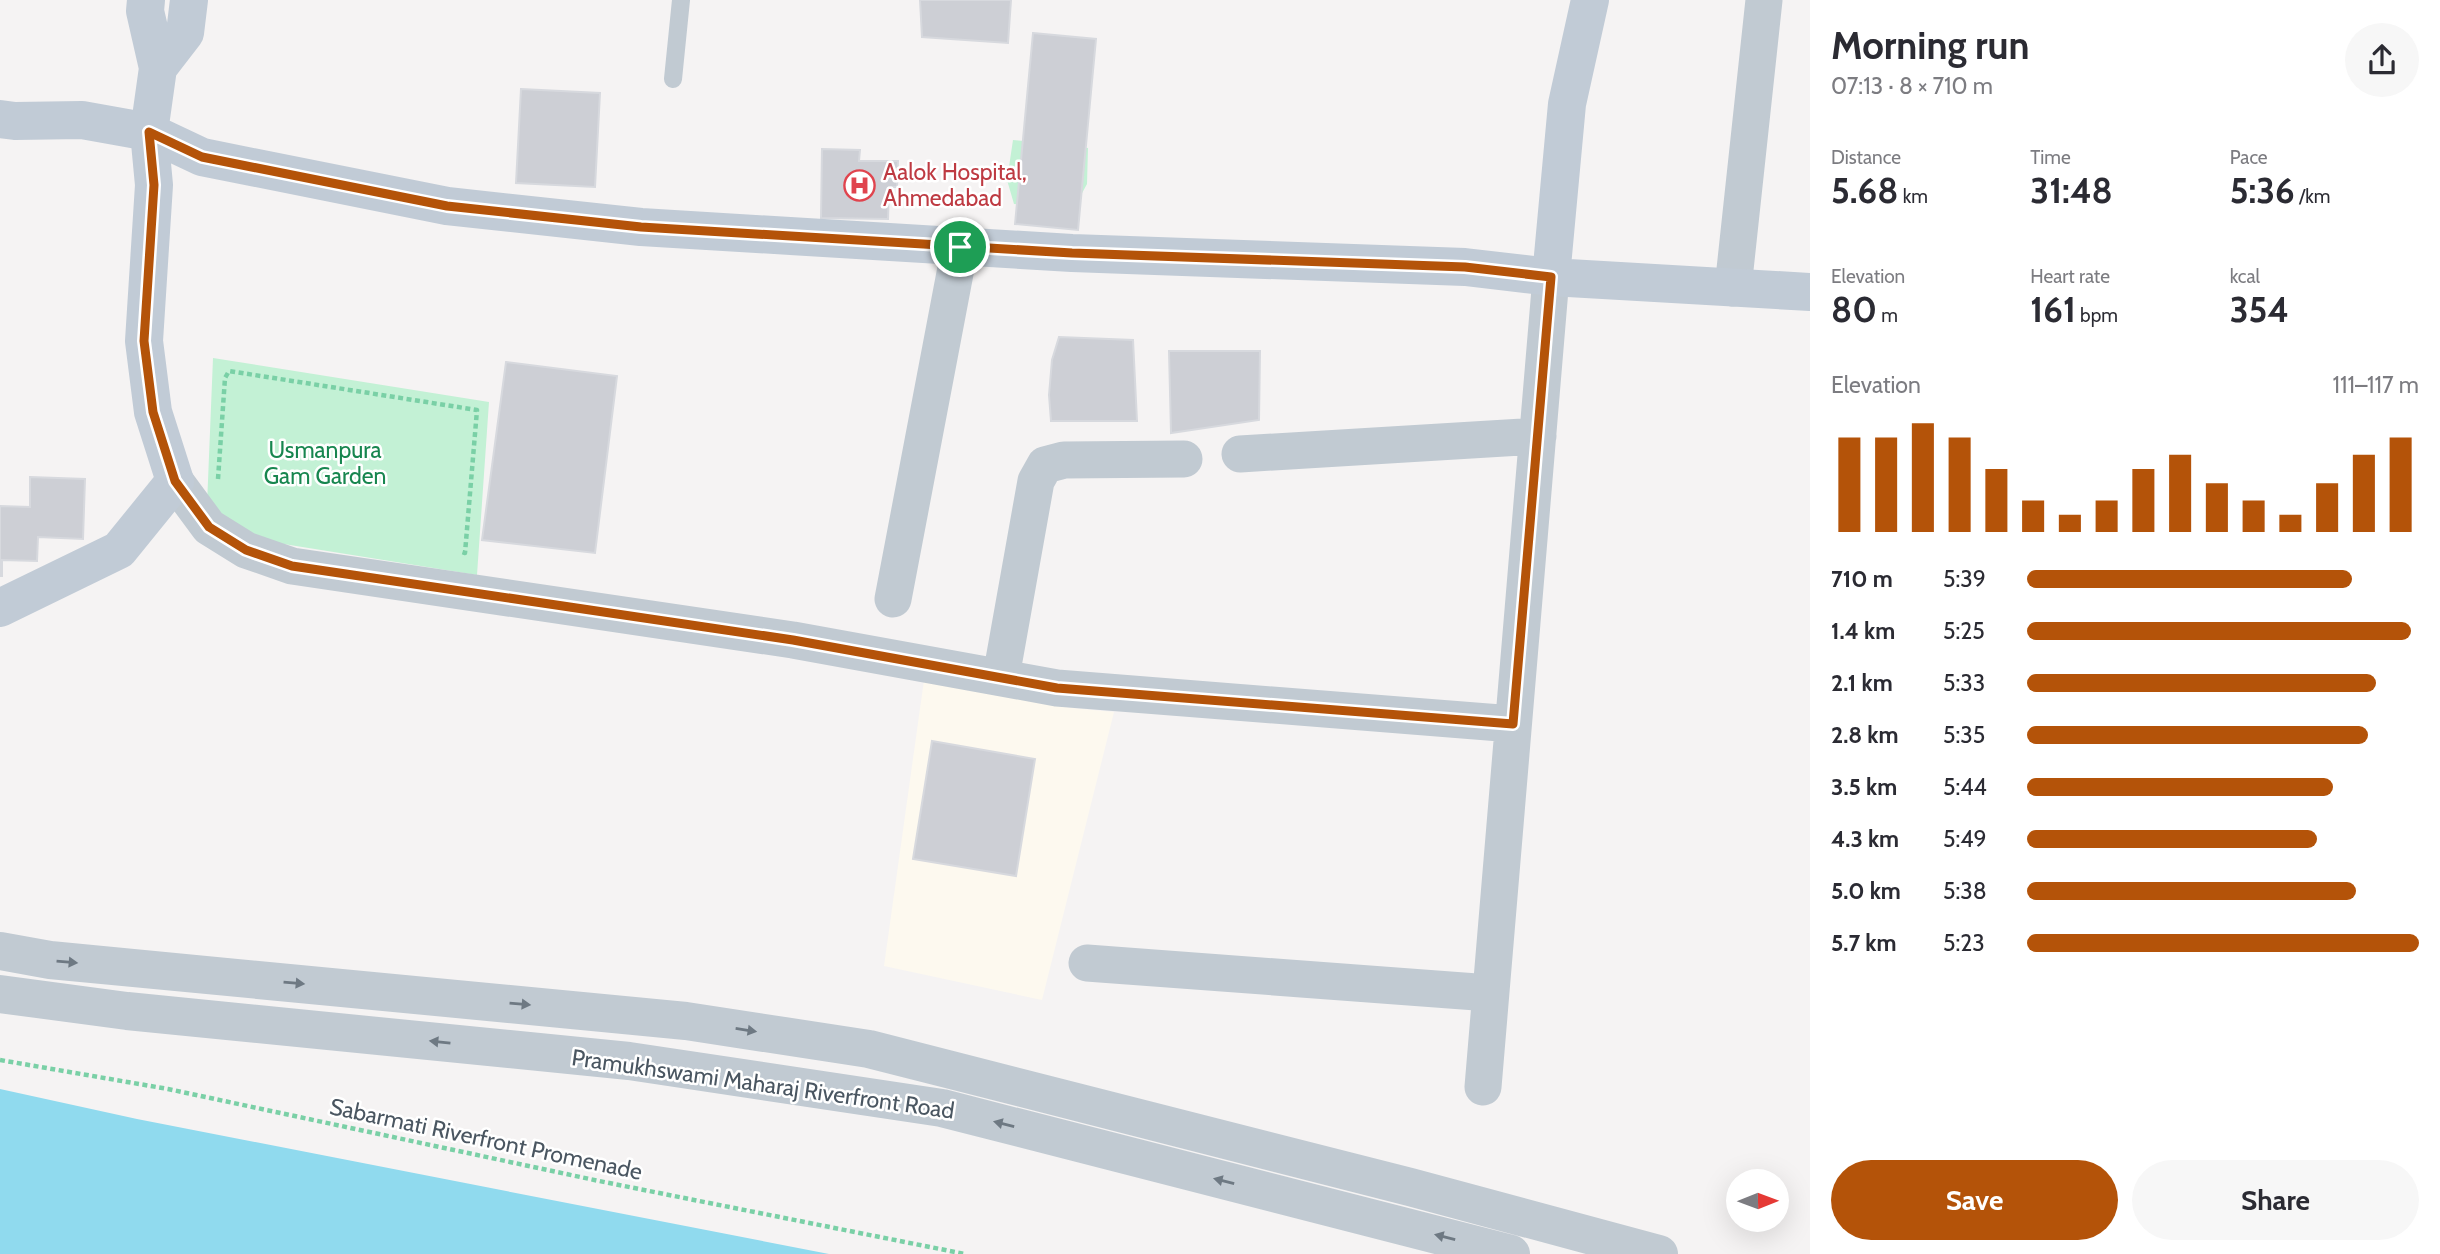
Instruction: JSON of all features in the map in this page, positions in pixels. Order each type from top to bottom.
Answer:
[{"type":"main road","points":[[0,608],[119,550],[175,481],[153,412],[144,341],[154,185],[149,132],[158,68],[145,11],[146,0]]},
{"type":"main road","points":[[158,68],[185,33],[189,0]]},
{"type":"main road","points":[[1551,277],[1567,104],[1590,0]]},
{"type":"main road","points":[[0,119],[82,120],[149,132],[202,157],[447,206],[641,227],[960,247],[1465,267],[1551,277],[1810,292]]},
{"type":"street","points":[[1733,288],[1764,0]]},
{"type":"street","points":[[893,598],[960,247]]},
{"type":"street","points":[[1483,1087],[1551,277]]},
{"type":"street","points":[[1240,454],[1538,436]]},
{"type":"street","points":[[1001,677],[1036,481],[1045,466],[1064,460],[1184,459]]},
{"type":"street","points":[[175,481],[209,527],[246,550],[292,566],[793,640],[1057,688],[1513,724]]},
{"type":"street","points":[[0,951],[50,960],[532,1004],[686,1021],[869,1049],[1410,1186],[1659,1254]]},
{"type":"street","points":[[1087,963],[1490,992]]},
{"type":"street","name":"Pramukhswami Maharaj Riverfront Road","points":[[0,994],[127,1011],[629,1061],[942,1108],[1511,1254]]},
{"type":"lane","points":[[673,79],[681,0]]},
{"type":"path","points":[[218,484],[225,378],[229,372],[477,410],[465,553],[454,552]]},
{"type":"path","name":"Sabarmati Riverfront Promenade","points":[[0,1060],[168,1089],[598,1181],[965,1254]]},
{"type":"shaded area","points":[[924,680],[1072,708],[1114,712],[1042,1000],[884,966]]},
{"type":"green space","points":[[1013,140],[1088,148],[1087,184],[1075,206],[1014,204],[1007,180]]},
{"type":"green space","name":"Usmanpura Gam Garden","points":[[213,358],[489,402],[477,575],[247,538],[207,505]]},
{"type":"water","points":[[0,1089],[137,1119],[829,1254],[0,1254]]},
{"type":"building","points":[[920,0],[1011,0],[1008,43],[922,37]]},
{"type":"building","points":[[1033,33],[1096,39],[1078,230],[1015,224]]},
{"type":"building","points":[[521,89],[600,93],[595,187],[516,183]]},
{"type":"building","points":[[822,149],[860,150],[859,161],[898,161],[897,187],[889,187],[888,219],[821,218]]},
{"type":"building","points":[[1059,337],[1133,340],[1137,421],[1051,421],[1049,395],[1052,360]]},
{"type":"building","points":[[1169,351],[1260,351],[1259,420],[1171,433]]},
{"type":"building","points":[[506,362],[617,376],[595,553],[482,540]]},
{"type":"building","points":[[30,477],[85,479],[83,539],[38,537],[37,561],[2,560],[0,576],[0,506],[30,507]]},
{"type":"building","points":[[932,741],[1035,759],[1016,876],[913,859]]},
{"type":"place","name":"Aalok Hospital, Ahmedabad","points":[[860,185]]},
{"type":"route","points":[[149,132],[202,157],[447,206],[641,227],[960,247],[1465,267],[1551,277],[1513,724],[1057,688],[793,640],[292,566],[246,550],[209,527],[175,481],[153,412],[144,341],[154,185],[149,132]]}]
